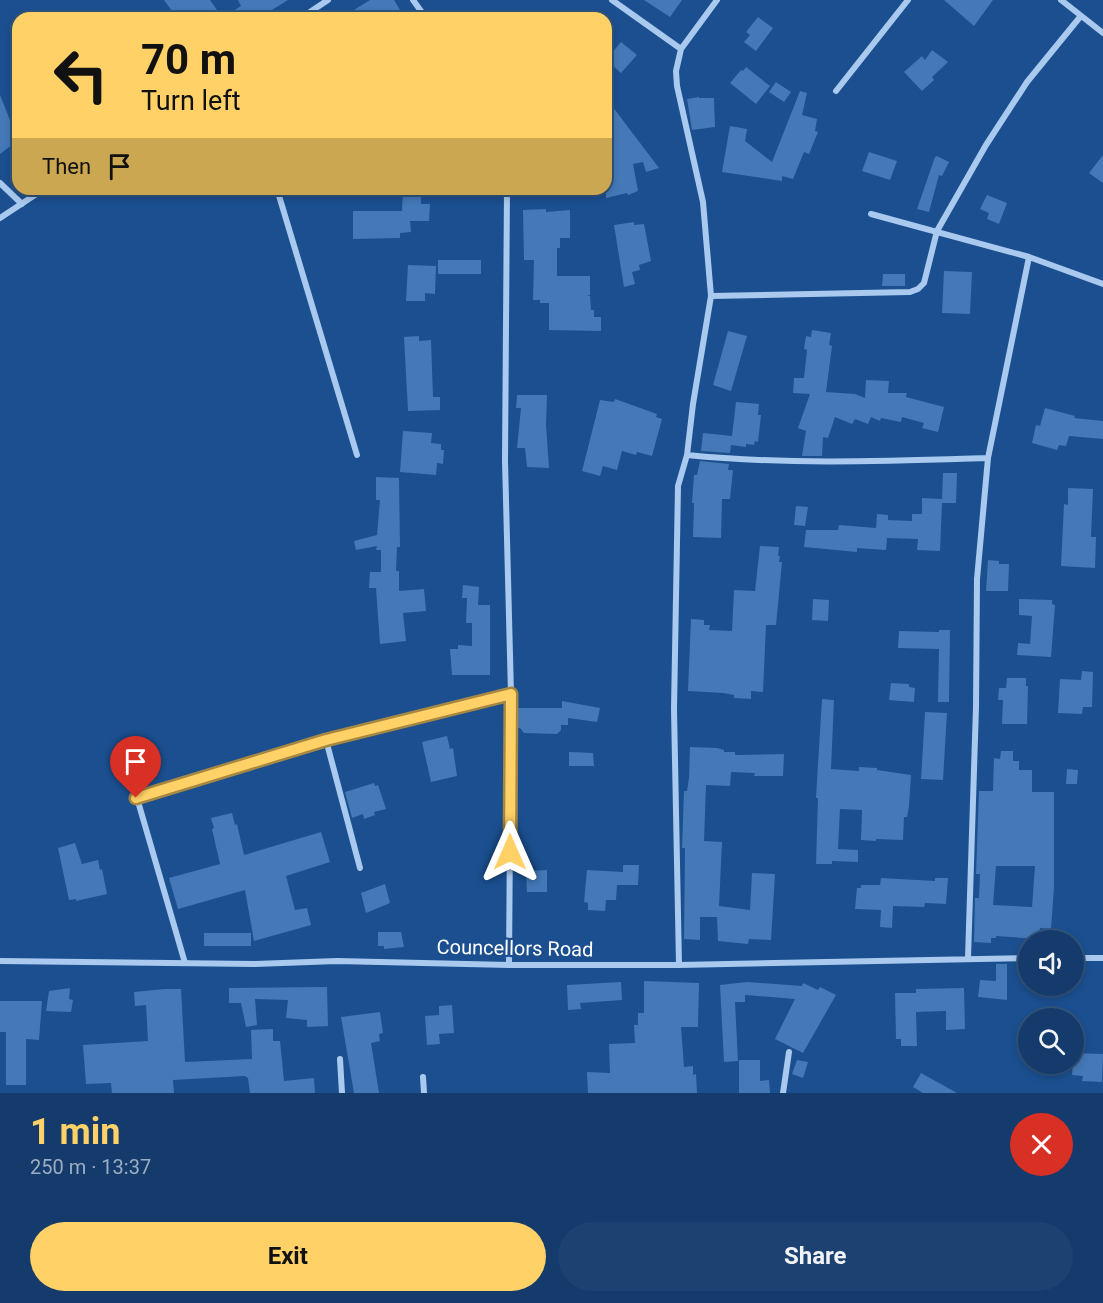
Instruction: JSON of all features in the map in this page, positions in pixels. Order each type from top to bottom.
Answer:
[{"type":"street","points":[[310,12],[328,0]]},
{"type":"street","points":[[612,0],[681,49]]},
{"type":"street","points":[[679,965],[674,709],[678,486],[687,455],[711,296],[703,202],[677,86],[676,71],[681,49],[717,0]]},
{"type":"street","points":[[836,91],[908,0]]},
{"type":"street","points":[[1060,0],[1103,33]]},
{"type":"street","points":[[711,296],[910,292],[918,289],[924,283],[937,231],[986,145],[1021,91],[1080,17]]},
{"type":"street","points":[[0,183],[12,194]]},
{"type":"street","points":[[13,195],[22,204]]},
{"type":"street","points":[[0,218],[35,195]]},
{"type":"street","points":[[279,195],[357,456]]},
{"type":"street","points":[[507,195],[505,461],[511,694],[509,965]]},
{"type":"street","points":[[871,214],[1029,257],[1103,284]]},
{"type":"street","points":[[968,958],[976,707],[977,579],[988,458],[1029,257]]},
{"type":"street","points":[[687,455],[733,460],[885,461],[988,458]]},
{"type":"street","points":[[185,963],[136,798],[326,740],[511,694]]},
{"type":"street","points":[[326,740],[360,868]]},
{"type":"street","name":"Councellors Road","points":[[0,961],[255,964],[337,961],[509,965],[679,965],[1018,958]]},
{"type":"street","points":[[1084,958],[1103,958]]},
{"type":"street","points":[[783,1093],[789,1052]]},
{"type":"street","points":[[340,1059],[342,1093]]},
{"type":"street","points":[[423,1077],[424,1093]]},
{"type":"building","points":[[164,0],[210,0],[217,10],[214,12],[173,12]]},
{"type":"building","points":[[238,0],[288,0],[269,12],[234,12],[241,6]]},
{"type":"building","points":[[370,0],[394,0],[401,12],[351,12]]},
{"type":"building","points":[[644,0],[682,0],[670,17]]},
{"type":"building","points":[[944,0],[993,0],[974,26]]},
{"type":"building","points":[[758,17],[773,28],[756,51],[744,42],[750,35],[746,32]]},
{"type":"building","points":[[621,42],[637,55],[621,73],[612,65],[612,53]]},
{"type":"building","points":[[932,50],[948,62],[932,77],[934,80],[922,91],[904,72],[922,56],[925,60]]},
{"type":"building","points":[[746,67],[770,86],[756,104],[730,83]]},
{"type":"building","points":[[776,82],[791,92],[784,102],[769,92]]},
{"type":"building","points":[[800,91],[807,93],[802,115],[817,119],[815,131],[818,132],[809,154],[804,152],[793,179],[782,176],[782,181],[722,172],[730,126],[747,129],[745,141],[772,162]]},
{"type":"building","points":[[0,95],[12,125],[10,127],[12,145],[0,154]]},
{"type":"building","points":[[714,98],[715,127],[692,130],[687,99]]},
{"type":"building","points":[[612,106],[659,168],[646,172],[643,162],[633,164],[638,191],[606,198],[606,195],[612,195]]},
{"type":"building","points":[[869,152],[897,161],[890,180],[862,171]]},
{"type":"building","points":[[1103,155],[1103,183],[1089,173]]},
{"type":"building","points":[[935,157],[949,162],[942,176],[939,175],[929,212],[917,209]]},
{"type":"building","points":[[403,195],[421,195],[421,204],[430,204],[429,221],[410,221],[411,232],[400,233],[400,238],[353,239],[353,211],[402,211]]},
{"type":"building","points":[[987,195],[1007,203],[999,224],[987,219],[989,213],[980,209]]},
{"type":"building","points":[[546,209],[546,212],[570,210],[570,238],[560,238],[560,248],[557,248],[557,276],[590,276],[590,295],[587,295],[590,296],[594,317],[601,317],[601,331],[549,330],[549,303],[533,300],[534,260],[524,260],[523,210]]},
{"type":"building","points":[[634,222],[634,225],[644,224],[651,261],[639,265],[640,270],[632,272],[635,284],[624,287],[614,225]]},
{"type":"building","points":[[438,260],[481,260],[481,274],[438,274]]},
{"type":"building","points":[[408,265],[436,266],[435,294],[425,293],[425,301],[406,301]]},
{"type":"building","points":[[944,271],[972,272],[970,314],[942,313]]},
{"type":"building","points":[[883,274],[905,274],[905,286],[882,286]]},
{"type":"building","points":[[812,330],[831,333],[829,345],[832,346],[826,392],[855,394],[865,398],[866,380],[889,381],[888,393],[907,393],[906,397],[944,407],[938,432],[922,428],[924,423],[902,417],[901,422],[881,418],[880,421],[871,417],[868,424],[855,419],[852,424],[835,417],[828,438],[823,437],[822,456],[802,456],[806,431],[798,428],[810,394],[793,393],[794,378],[804,378],[806,336],[811,337]]},
{"type":"building","points":[[728,331],[747,336],[731,391],[713,385]]},
{"type":"building","points":[[419,336],[419,341],[431,340],[433,397],[440,397],[440,410],[408,411],[404,337]]},
{"type":"building","points":[[517,395],[547,395],[546,425],[549,468],[527,467],[525,448],[517,448],[521,408],[516,408]]},
{"type":"building","points":[[615,399],[657,414],[656,417],[662,419],[652,456],[622,451],[617,470],[603,466],[600,476],[582,471],[600,400],[614,402]]},
{"type":"building","points":[[736,402],[759,404],[758,415],[761,415],[758,442],[755,441],[754,445],[746,444],[746,447],[731,445],[730,453],[701,451],[703,433],[732,436]]},
{"type":"building","points":[[1045,408],[1075,416],[1074,418],[1103,421],[1103,439],[1069,436],[1066,446],[1059,445],[1057,450],[1032,443],[1036,425],[1040,426]]},
{"type":"building","points":[[403,431],[432,433],[431,443],[441,444],[441,450],[444,450],[443,464],[437,463],[436,475],[400,472]]},
{"type":"building","points":[[700,461],[729,464],[728,470],[733,470],[730,499],[722,499],[721,538],[693,537],[694,475],[697,475]]},
{"type":"building","points":[[943,473],[957,473],[956,503],[942,503],[940,551],[917,550],[918,539],[887,538],[886,550],[857,548],[857,552],[804,547],[806,530],[838,530],[839,525],[876,528],[877,514],[888,515],[888,520],[912,521],[912,514],[922,514],[922,498],[942,499]]},
{"type":"building","points":[[376,477],[399,478],[400,547],[397,547],[396,571],[399,571],[399,591],[424,589],[426,611],[403,613],[406,641],[380,644],[376,588],[369,588],[370,572],[381,572],[381,550],[376,550],[377,546],[356,550],[354,541],[377,535],[380,500],[376,500]]},
{"type":"building","points":[[1068,488],[1093,489],[1091,537],[1096,537],[1095,568],[1061,566],[1064,504],[1068,505]]},
{"type":"building","points":[[796,506],[808,507],[805,526],[794,525]]},
{"type":"building","points":[[760,546],[779,547],[779,562],[782,562],[776,625],[766,625],[763,692],[751,691],[751,699],[734,698],[734,695],[723,693],[688,691],[691,619],[704,620],[704,625],[710,625],[709,630],[732,631],[734,590],[755,591]]},
{"type":"building","points":[[988,560],[999,561],[999,564],[1009,564],[1008,591],[986,591]]},
{"type":"building","points":[[463,585],[479,587],[478,605],[490,605],[490,675],[452,675],[450,649],[458,649],[458,645],[472,646],[472,623],[466,623],[467,598],[462,598]]},
{"type":"building","points":[[813,599],[829,600],[828,621],[812,620]]},
{"type":"building","points":[[1019,599],[1052,600],[1052,604],[1055,605],[1051,657],[1017,655],[1018,643],[1030,644],[1032,616],[1019,615]]},
{"type":"building","points":[[939,630],[950,630],[949,702],[938,702],[939,649],[898,648],[899,631],[939,632]]},
{"type":"building","points":[[1082,671],[1093,672],[1092,707],[1083,707],[1082,714],[1058,713],[1060,679],[1081,680]]},
{"type":"building","points":[[1007,678],[1026,678],[1026,686],[1028,686],[1027,724],[1002,724],[1003,700],[998,700],[999,688],[1006,688]]},
{"type":"building","points":[[891,683],[909,684],[909,687],[915,688],[914,702],[889,700]]},
{"type":"building","points":[[822,699],[834,700],[831,769],[859,771],[859,767],[877,768],[877,770],[911,775],[909,806],[907,817],[904,817],[903,840],[861,840],[862,810],[840,809],[838,849],[858,850],[858,862],[832,861],[832,864],[816,864],[818,798],[816,798]]},
{"type":"building","points":[[562,701],[600,708],[597,722],[568,718],[568,725],[561,725],[561,730],[557,734],[524,733],[520,728],[516,728],[516,708],[562,708]]},
{"type":"building","points":[[925,712],[947,713],[943,780],[921,779]]},
{"type":"building","points":[[447,736],[450,749],[453,748],[457,776],[431,782],[422,742]]},
{"type":"building","points":[[690,747],[717,748],[724,752],[735,752],[735,755],[784,754],[783,776],[754,776],[755,773],[731,772],[730,786],[706,785],[704,841],[722,842],[719,906],[750,910],[752,873],[775,874],[771,940],[749,939],[748,944],[718,941],[717,917],[700,917],[700,940],[684,939],[685,848],[682,848],[684,791],[687,791],[689,778]]},
{"type":"building","points":[[1001,751],[1013,751],[1013,761],[1019,761],[1019,770],[1032,770],[1032,792],[1054,792],[1054,887],[1051,929],[1018,930],[1018,938],[996,936],[996,938],[991,938],[991,943],[974,942],[975,898],[979,898],[980,874],[976,874],[979,791],[993,791],[994,758],[1000,759]],"holes":[[[996,866],[1035,866],[1032,907],[993,905]]]},
{"type":"building","points":[[569,752],[593,753],[594,766],[569,766]]},
{"type":"building","points":[[1067,769],[1078,770],[1077,784],[1066,784]]},
{"type":"building","points":[[374,783],[375,786],[378,785],[386,809],[374,812],[375,815],[364,819],[363,814],[352,818],[345,792]]},
{"type":"building","points":[[232,813],[244,855],[321,832],[330,862],[286,876],[295,910],[307,908],[311,925],[254,941],[245,890],[178,909],[169,878],[220,864],[211,818]]},
{"type":"building","points":[[75,843],[82,864],[98,860],[107,894],[76,901],[76,899],[69,900],[58,848]]},
{"type":"building","points":[[623,865],[639,865],[638,885],[617,885],[616,900],[606,900],[605,911],[588,910],[588,903],[584,902],[587,870],[623,872]]},
{"type":"building","points":[[547,870],[547,892],[527,892],[526,871]]},
{"type":"building","points":[[881,878],[935,881],[935,878],[948,878],[946,904],[925,903],[924,907],[893,906],[892,928],[880,927],[881,910],[855,909],[857,888],[861,888],[861,885],[880,885]]},
{"type":"building","points":[[385,884],[390,903],[366,913],[361,893]]},
{"type":"building","points":[[378,932],[401,932],[404,947],[384,949],[384,946],[378,946]]},
{"type":"building","points":[[204,933],[251,933],[251,946],[204,946]]},
{"type":"building","points":[[996,964],[1007,964],[1007,1000],[978,997],[980,980],[996,981]]},
{"type":"building","points":[[644,981],[699,983],[698,1027],[681,1027],[684,1067],[693,1066],[697,1093],[588,1093],[587,1072],[610,1073],[609,1044],[635,1043],[634,1025],[638,1025],[638,1013],[644,1013]]},
{"type":"building","points":[[621,982],[622,1000],[580,1003],[581,1009],[568,1010],[567,985]]},
{"type":"building","points":[[747,982],[802,986],[803,983],[818,990],[820,987],[836,995],[803,1053],[775,1039],[795,999],[745,995],[745,1002],[735,1002],[738,1061],[724,1062],[720,985]]},
{"type":"building","points":[[327,987],[328,1026],[307,1027],[307,1020],[286,1018],[288,1000],[255,999],[257,1025],[246,1027],[241,1003],[229,1003],[229,988]]},
{"type":"building","points":[[70,988],[69,999],[73,1000],[71,1012],[46,1011],[49,991]]},
{"type":"building","points":[[964,988],[965,1029],[946,1030],[946,1011],[916,1012],[917,1046],[901,1046],[901,1039],[896,1039],[895,993],[916,993],[916,989]]},
{"type":"building","points":[[181,989],[185,1062],[252,1059],[251,1030],[273,1029],[273,1041],[280,1041],[284,1081],[314,1078],[315,1093],[250,1093],[248,1078],[245,1076],[173,1080],[174,1093],[112,1093],[111,1083],[86,1084],[83,1045],[148,1041],[146,1005],[135,1006],[134,992]]},
{"type":"building","points":[[0,1001],[42,1001],[39,1040],[26,1039],[26,1085],[6,1085],[6,1032],[0,1032]]},
{"type":"building","points":[[452,1005],[454,1033],[439,1034],[440,1044],[427,1045],[425,1016],[439,1015],[439,1006]]},
{"type":"building","points":[[380,1012],[383,1033],[379,1034],[380,1041],[371,1043],[379,1093],[354,1093],[341,1017]]},
{"type":"building","points":[[1084,1053],[1103,1054],[1102,1082],[1082,1081],[1083,1076],[1072,1075],[1084,1074]]},
{"type":"building","points":[[739,1060],[760,1060],[760,1081],[769,1080],[770,1093],[739,1093]]},
{"type":"building","points":[[797,1060],[808,1062],[803,1078],[792,1074]]},
{"type":"building","points":[[921,1073],[957,1093],[923,1093],[913,1087]]},
{"type":"route","points":[[136,798],[326,740],[511,694],[510,852]]}]
